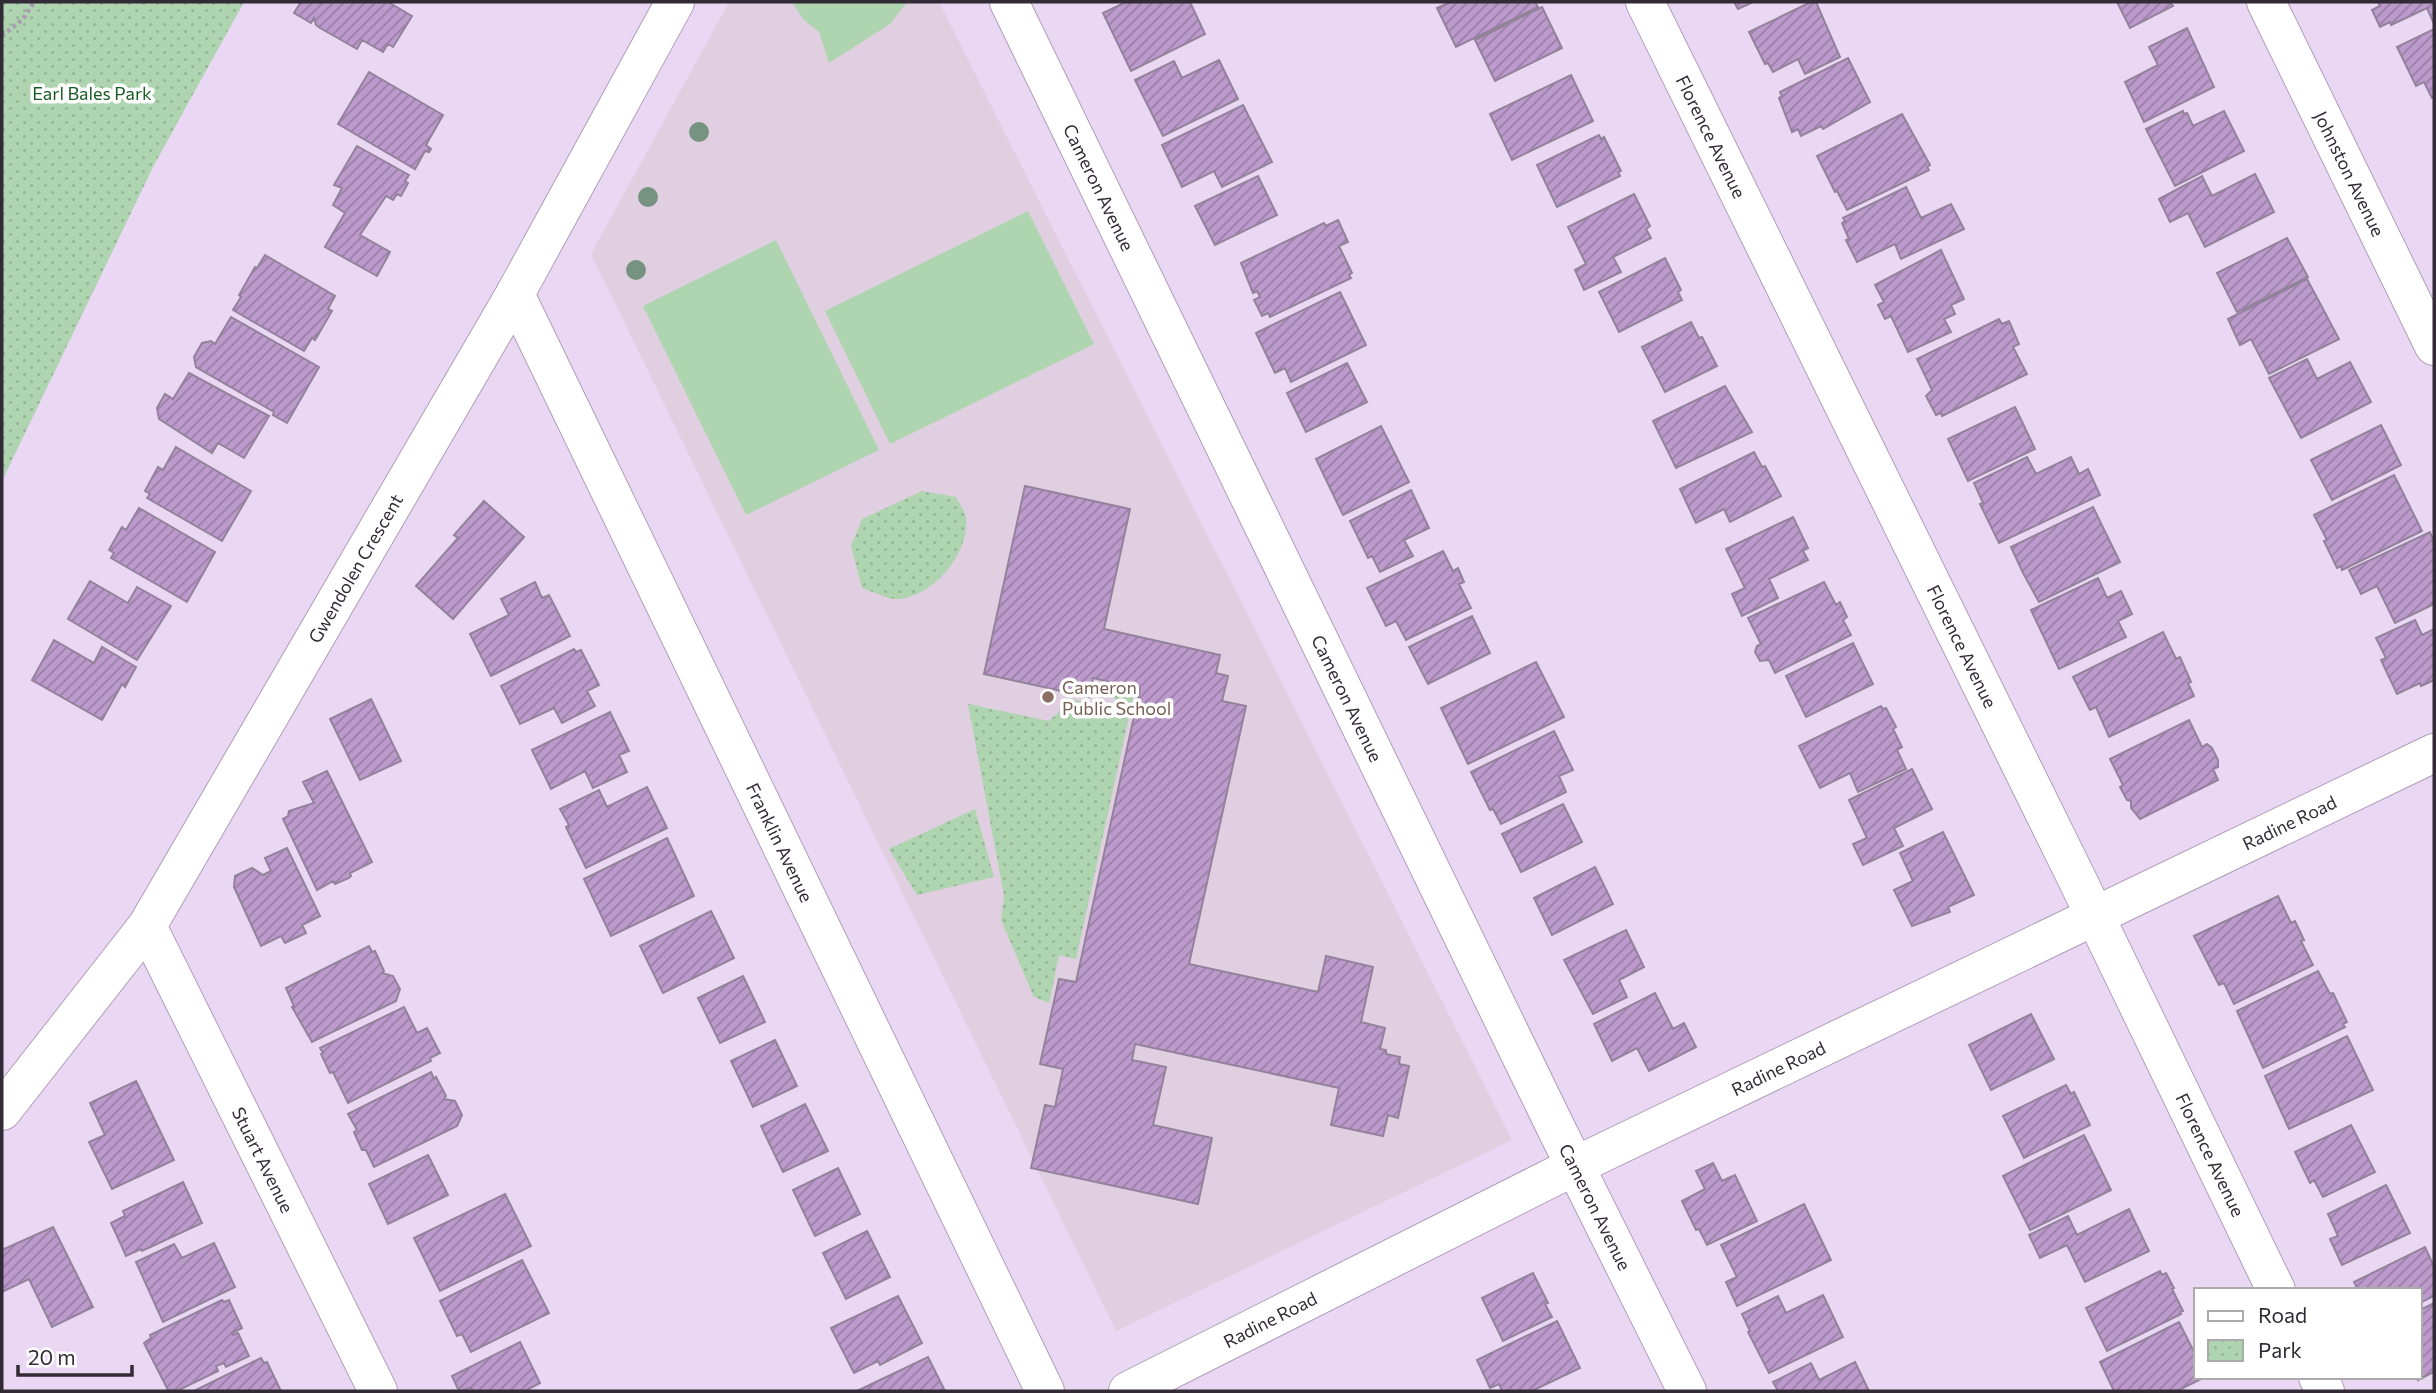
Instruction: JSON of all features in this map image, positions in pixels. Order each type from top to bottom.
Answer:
[{"type":"street","name":"Gwendolen Crescent","points":[[2,1111],[147,926],[515,294],[675,2]]},
{"type":"street","name":"Cameron Avenue","points":[[1009,2],[1687,1391]]},
{"type":"street","name":"Florence Avenue","points":[[1645,2],[2275,1288]]},
{"type":"street","name":"Johnston Avenue","points":[[2266,2],[2434,346]]},
{"type":"street","name":"Franklin Avenue","points":[[515,294],[1045,1391]]},
{"type":"street","name":"Radine Road","points":[[1128,1391],[1575,1166],[2434,753]]},
{"type":"street","name":"Stuart Avenue","points":[[147,926],[378,1391]]},
{"type":"path","points":[[2,36],[23,19],[34,2]]},
{"type":"shaded area","name":"Cameron Public School","points":[[729,2],[939,2],[1512,1140],[1116,1331],[591,254]]},
{"type":"green space","name":"Earl Bales Park","points":[[2,2],[244,2],[154,165],[2,481]]},
{"type":"green space","points":[[792,2],[907,2],[890,24],[829,63],[819,32],[804,20]]},
{"type":"green space","points":[[1028,211],[1094,344],[890,444],[825,311]]},
{"type":"green space","points":[[776,240],[879,450],[746,515],[643,306]]},
{"type":"green space","points":[[922,491],[956,497],[963,510],[966,531],[956,558],[937,581],[912,596],[895,599],[862,588],[851,546],[862,519]]},
{"type":"green space","points":[[1118,681],[1136,685],[1076,959],[1059,955],[1049,1003],[1034,997],[1001,920],[1004,895],[968,704],[1049,721],[1062,709],[1067,698],[1113,709]]},
{"type":"green space","points":[[975,809],[994,877],[917,895],[889,849]]},
{"type":"building","points":[[301,2],[388,2],[412,16],[393,47],[388,44],[383,52],[362,40],[357,49],[320,28],[314,18],[311,23],[294,13]]},
{"type":"building","points":[[1126,2],[1190,2],[1205,34],[1131,71],[1103,13]]},
{"type":"building","points":[[1451,2],[1535,2],[1538,7],[1456,47],[1437,8]]},
{"type":"building","points":[[1734,2],[1753,2],[1738,9]]},
{"type":"building","points":[[1816,2],[1840,57],[1805,74],[1798,59],[1773,72],[1768,63],[1765,64],[1749,32]]},
{"type":"building","points":[[2117,2],[2170,2],[2173,6],[2130,28]]},
{"type":"building","points":[[2378,2],[2434,2],[2434,24],[2427,8],[2391,25],[2390,22],[2380,27],[2372,10],[2380,6]]},
{"type":"building","points":[[1542,7],[1562,48],[1495,81],[1475,40]]},
{"type":"building","points":[[2187,28],[2214,87],[2144,122],[2125,82],[2158,65],[2149,47]]},
{"type":"building","points":[[2434,29],[2432,98],[2424,82],[2416,86],[2397,47]]},
{"type":"building","points":[[1848,58],[1870,102],[1823,129],[1821,126],[1801,136],[1798,129],[1792,132],[1779,98],[1782,96],[1780,92]]},
{"type":"building","points":[[1219,60],[1238,99],[1163,136],[1135,80],[1174,61],[1182,78]]},
{"type":"building","points":[[369,72],[443,115],[426,145],[431,149],[429,152],[425,151],[415,169],[338,124]]},
{"type":"building","points":[[1571,75],[1593,121],[1512,160],[1490,114]]},
{"type":"building","points":[[1243,105],[1272,162],[1222,187],[1214,171],[1182,187],[1162,145]]},
{"type":"building","points":[[2183,111],[2184,114],[2187,113],[2193,126],[2224,111],[2244,151],[2175,186],[2146,129]]},
{"type":"building","points":[[1902,114],[1930,165],[1927,167],[1929,170],[1847,210],[1817,156]]},
{"type":"building","points":[[1599,135],[1601,139],[1604,137],[1621,171],[1618,172],[1620,176],[1557,207],[1537,165]]},
{"type":"building","points":[[357,146],[409,175],[401,196],[397,194],[393,200],[386,196],[360,235],[390,252],[377,276],[325,247],[345,213],[333,205],[342,188],[334,185]]},
{"type":"building","points":[[2255,174],[2274,212],[2205,247],[2188,213],[2170,222],[2159,199],[2202,176],[2212,196]]},
{"type":"building","points":[[1258,176],[1277,215],[1215,245],[1195,206]]},
{"type":"building","points":[[1906,187],[1921,218],[1951,204],[1964,229],[1901,259],[1895,244],[1857,262],[1846,240],[1849,239],[1842,223],[1845,221],[1843,218]]},
{"type":"building","points":[[1634,194],[1650,226],[1646,229],[1651,238],[1613,257],[1621,272],[1584,290],[1575,270],[1586,264],[1568,227]]},
{"type":"building","points":[[1338,220],[1348,242],[1339,246],[1352,273],[1349,275],[1351,278],[1270,317],[1268,313],[1262,316],[1254,300],[1260,297],[1257,291],[1253,293],[1241,263],[1324,223],[1326,226]]},
{"type":"building","points":[[2287,238],[2308,277],[2237,312],[2217,273]]},
{"type":"building","points":[[1941,250],[1964,299],[1951,305],[1955,314],[1944,319],[1951,332],[1908,352],[1891,316],[1885,319],[1878,305],[1884,302],[1875,285]]},
{"type":"building","points":[[265,255],[335,296],[328,309],[332,311],[315,340],[312,338],[304,351],[233,310],[255,267],[257,268]]},
{"type":"building","points":[[1665,258],[1681,290],[1678,292],[1682,300],[1619,332],[1599,292]]},
{"type":"building","points":[[2307,279],[2339,339],[2269,374],[2251,339],[2240,345],[2228,319]]},
{"type":"building","points":[[1340,292],[1366,345],[1291,382],[1285,368],[1275,373],[1256,333]]},
{"type":"building","points":[[231,317],[319,367],[287,423],[273,415],[274,412],[196,367],[194,357],[202,343],[211,341],[215,344]]},
{"type":"building","points":[[1999,319],[2002,324],[2009,321],[2019,344],[2013,347],[2027,374],[1942,416],[1941,413],[1936,415],[1926,396],[1932,390],[1917,359]]},
{"type":"building","points":[[1691,322],[1717,366],[1665,392],[1642,347]]},
{"type":"building","points":[[2307,359],[2317,379],[2350,362],[2371,402],[2301,438],[2269,378]]},
{"type":"building","points":[[1347,363],[1367,402],[1306,432],[1287,393]]},
{"type":"building","points":[[189,373],[269,416],[244,458],[218,443],[212,453],[159,419],[157,408],[165,394],[173,399]]},
{"type":"building","points":[[1725,386],[1752,432],[1676,468],[1653,421]]},
{"type":"building","points":[[2015,407],[2035,449],[1968,481],[1948,439]]},
{"type":"building","points":[[2381,425],[2401,465],[2332,500],[2311,460]]},
{"type":"building","points":[[1381,426],[1409,482],[1343,515],[1316,459]]},
{"type":"building","points":[[176,447],[251,491],[222,541],[147,498],[150,494],[145,491],[158,467],[163,470]]},
{"type":"building","points":[[1754,452],[1781,496],[1730,522],[1724,509],[1696,523],[1680,489]]},
{"type":"building","points":[[2027,457],[2036,474],[2071,457],[2079,474],[2088,469],[2100,495],[1999,543],[1980,504],[1983,503],[1974,483]]},
{"type":"building","points":[[2394,475],[2422,531],[2342,570],[2341,566],[2337,568],[2314,515]]},
{"type":"building","points":[[1025,486],[1130,509],[1104,629],[1220,655],[1216,673],[1228,676],[1222,701],[1246,706],[1189,964],[1318,992],[1326,956],[1373,967],[1361,1022],[1385,1028],[1380,1049],[1386,1050],[1386,1054],[1400,1057],[1399,1064],[1409,1066],[1398,1118],[1388,1115],[1383,1136],[1331,1125],[1339,1088],[1135,1044],[1132,1060],[1166,1067],[1153,1125],[1212,1138],[1198,1204],[1031,1168],[1045,1105],[1055,1107],[1063,1069],[1040,1064],[1059,979],[1076,982],[1140,689],[1093,678],[1089,697],[984,674]]},
{"type":"building","points":[[1411,490],[1429,528],[1404,540],[1413,556],[1380,572],[1372,556],[1368,558],[1350,521]]},
{"type":"building","points":[[484,501],[524,537],[453,619],[416,586],[458,538],[454,535]]},
{"type":"building","points":[[2093,507],[2120,562],[2039,602],[2011,547]]},
{"type":"building","points":[[139,508],[215,552],[187,602],[111,558],[114,553],[109,550],[122,527],[126,530]]},
{"type":"building","points":[[1793,517],[1808,548],[1803,551],[1808,560],[1769,579],[1778,598],[1742,616],[1732,594],[1745,588],[1726,549]]},
{"type":"building","points":[[2430,532],[2434,542],[2434,604],[2395,623],[2377,586],[2361,594],[2349,570]]},
{"type":"building","points":[[1443,551],[1453,571],[1458,568],[1464,582],[1459,584],[1471,608],[1406,640],[1396,621],[1386,626],[1367,588]]},
{"type":"building","points":[[2098,578],[2107,598],[2121,591],[2132,614],[2118,621],[2126,637],[2059,669],[2031,610]]},
{"type":"building","points":[[90,581],[128,603],[137,587],[171,606],[137,660],[68,619]]},
{"type":"building","points":[[535,582],[542,598],[549,595],[570,636],[491,676],[470,634],[509,615],[501,599]]},
{"type":"building","points":[[1824,582],[1836,605],[1840,602],[1847,617],[1843,620],[1851,635],[1775,673],[1769,660],[1760,661],[1755,652],[1761,644],[1748,618]]},
{"type":"building","points":[[1472,616],[1490,653],[1428,684],[1409,647]]},
{"type":"building","points":[[2415,620],[2422,635],[2434,629],[2434,680],[2421,686],[2420,683],[2397,694],[2381,660],[2386,658],[2376,638]]},
{"type":"building","points":[[2163,632],[2176,659],[2180,657],[2194,696],[2109,737],[2096,707],[2090,710],[2073,677]]},
{"type":"building","points":[[54,640],[94,663],[102,647],[136,667],[125,687],[122,684],[102,720],[32,680]]},
{"type":"building","points":[[1853,643],[1873,684],[1806,717],[1786,676]]},
{"type":"building","points":[[574,649],[576,652],[581,650],[599,685],[587,691],[595,706],[562,723],[554,708],[520,724],[501,686]]},
{"type":"building","points":[[1536,662],[1564,717],[1468,764],[1441,708]]},
{"type":"building","points":[[371,699],[401,761],[360,780],[330,719]]},
{"type":"building","points":[[1881,706],[1886,708],[1896,727],[1893,729],[1902,747],[1897,750],[1906,769],[1858,792],[1850,773],[1820,788],[1799,746]]},
{"type":"building","points":[[610,712],[629,751],[619,755],[627,772],[593,788],[585,771],[551,789],[532,750]]},
{"type":"building","points":[[2189,720],[2202,747],[2207,744],[2212,748],[2218,760],[2218,767],[2213,769],[2218,780],[2140,819],[2120,787],[2123,785],[2110,759]]},
{"type":"building","points":[[1554,731],[1573,770],[1559,776],[1566,792],[1501,824],[1493,809],[1490,810],[1471,772]]},
{"type":"building","points":[[1912,769],[1932,809],[1894,828],[1903,846],[1863,865],[1853,844],[1867,838],[1849,800]]},
{"type":"building","points":[[327,771],[372,862],[350,873],[349,878],[335,884],[333,881],[317,890],[283,819],[288,816],[289,811],[314,803],[303,782]]},
{"type":"building","points":[[647,787],[667,828],[586,868],[560,809],[599,790],[607,807]]},
{"type":"building","points":[[1563,804],[1582,842],[1521,872],[1502,834]]},
{"type":"building","points":[[1943,832],[1974,895],[1948,907],[1950,912],[1912,926],[1894,890],[1913,881],[1900,853]]},
{"type":"building","points":[[667,838],[694,896],[611,936],[584,879]]},
{"type":"building","points":[[287,848],[320,916],[302,925],[306,933],[285,943],[281,936],[261,946],[234,887],[235,876],[252,868],[263,875],[271,871],[265,858]]},
{"type":"building","points":[[1595,867],[1613,904],[1552,935],[1534,898]]},
{"type":"building","points":[[2278,896],[2291,923],[2295,921],[2313,965],[2234,1004],[2224,983],[2219,985],[2194,936]]},
{"type":"building","points":[[711,911],[734,958],[663,993],[640,946]]},
{"type":"building","points":[[1626,930],[1644,967],[1619,980],[1627,997],[1593,1014],[1564,960]]},
{"type":"building","points":[[369,946],[372,952],[375,951],[384,971],[382,973],[393,976],[400,989],[396,1001],[312,1042],[292,1007],[294,1006],[286,988]]},
{"type":"building","points":[[2318,971],[2330,994],[2333,993],[2347,1022],[2343,1024],[2345,1027],[2263,1068],[2237,1011]]},
{"type":"building","points":[[743,976],[765,1022],[720,1043],[698,998]]},
{"type":"building","points":[[1655,993],[1673,1029],[1684,1023],[1696,1047],[1649,1071],[1637,1048],[1612,1061],[1594,1024]]},
{"type":"building","points":[[404,1007],[417,1033],[427,1028],[440,1053],[430,1058],[431,1061],[348,1103],[333,1072],[330,1073],[320,1048]]},
{"type":"building","points":[[2031,1014],[2054,1059],[1991,1090],[1969,1045]]},
{"type":"building","points":[[2347,1036],[2373,1090],[2289,1129],[2265,1076]]},
{"type":"building","points":[[775,1040],[797,1086],[753,1107],[731,1061]]},
{"type":"building","points":[[431,1072],[446,1096],[444,1099],[455,1101],[462,1115],[457,1126],[374,1167],[366,1150],[362,1150],[354,1132],[357,1130],[348,1114]]},
{"type":"building","points":[[136,1081],[174,1160],[112,1189],[89,1142],[105,1135],[90,1103]]},
{"type":"building","points":[[2066,1085],[2071,1094],[2074,1092],[2090,1125],[2024,1158],[2003,1116]]},
{"type":"building","points":[[805,1104],[828,1151],[783,1172],[761,1126]]},
{"type":"building","points":[[2351,1125],[2375,1172],[2323,1197],[2314,1180],[2310,1183],[2295,1152]]},
{"type":"building","points":[[2084,1135],[2111,1190],[2030,1230],[2003,1176]]},
{"type":"building","points":[[428,1155],[448,1195],[388,1224],[369,1184]]},
{"type":"building","points":[[1713,1163],[1722,1181],[1735,1175],[1757,1221],[1707,1245],[1699,1229],[1696,1230],[1682,1201],[1705,1189],[1696,1171]]},
{"type":"building","points":[[838,1168],[860,1214],[815,1236],[793,1190]]},
{"type":"building","points":[[183,1182],[202,1223],[126,1256],[111,1223],[125,1216],[123,1211]]},
{"type":"building","points":[[2386,1185],[2410,1233],[2342,1265],[2330,1239],[2338,1236],[2328,1214]]},
{"type":"building","points":[[505,1194],[531,1246],[440,1291],[414,1238]]},
{"type":"building","points":[[1804,1204],[1831,1260],[1737,1306],[1726,1282],[1737,1277],[1721,1245]]},
{"type":"building","points":[[2129,1209],[2149,1251],[2085,1282],[2067,1245],[2040,1258],[2029,1235],[2068,1216],[2077,1235]]},
{"type":"building","points":[[53,1227],[93,1307],[52,1327],[29,1279],[2,1292],[2,1250]]},
{"type":"building","points":[[867,1231],[890,1277],[846,1299],[823,1253]]},
{"type":"building","points":[[214,1243],[235,1287],[163,1322],[136,1262],[174,1244],[182,1258]]},
{"type":"building","points":[[2425,1247],[2434,1267],[2434,1296],[2422,1302],[2422,1288],[2357,1288],[2354,1282]]},
{"type":"building","points":[[522,1260],[549,1313],[471,1352],[462,1334],[457,1336],[440,1301]]},
{"type":"building","points":[[2160,1271],[2162,1275],[2166,1273],[2183,1311],[2107,1351],[2086,1308]]},
{"type":"building","points":[[1533,1273],[1552,1317],[1503,1341],[1482,1298]]},
{"type":"building","points":[[1823,1295],[1843,1337],[1769,1373],[1742,1314],[1778,1296],[1786,1313]]},
{"type":"building","points":[[898,1296],[922,1343],[880,1365],[878,1361],[854,1373],[831,1328]]},
{"type":"building","points":[[222,1300],[229,1300],[242,1328],[232,1333],[238,1333],[249,1356],[226,1367],[224,1363],[216,1366],[218,1371],[177,1391],[168,1390],[144,1343],[151,1338],[150,1335]]},
{"type":"building","points":[[2434,1303],[2434,1372],[2422,1378],[2422,1309]]},
{"type":"building","points":[[1557,1321],[1580,1368],[1532,1391],[1502,1391],[1499,1384],[1490,1388],[1477,1360]]},
{"type":"building","points":[[2179,1322],[2194,1352],[2194,1379],[2201,1379],[2177,1391],[2114,1391],[2100,1362]]},
{"type":"building","points":[[520,1342],[540,1383],[525,1391],[473,1391],[471,1388],[459,1391],[452,1376]]},
{"type":"building","points":[[928,1357],[945,1391],[857,1391]]},
{"type":"building","points":[[261,1358],[264,1363],[267,1362],[281,1391],[194,1391]]},
{"type":"building","points":[[1855,1362],[1869,1391],[1778,1391],[1773,1382],[1811,1363],[1819,1380]]},
{"type":"place","name":"Cameron Public School","points":[[1048,697]]}]
